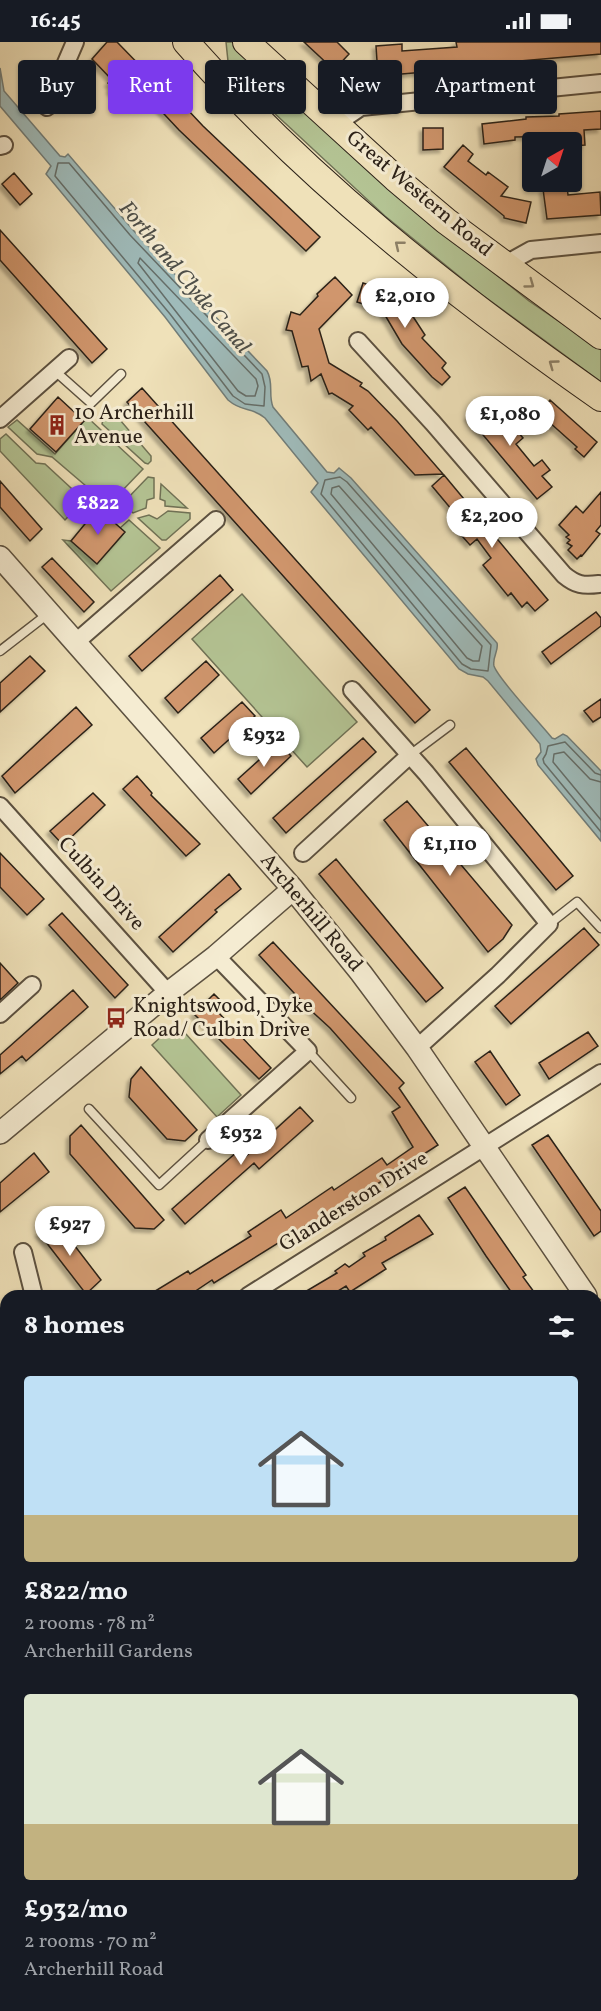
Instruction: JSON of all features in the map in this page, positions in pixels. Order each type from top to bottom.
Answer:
[{"type":"main road","points":[[186,42],[225,85],[353,207],[488,316],[601,398]]},
{"type":"main road","name":"Great Western Road","points":[[246,42],[438,214],[601,336]]},
{"type":"street","points":[[67,60],[75,42]]},
{"type":"street","points":[[336,124],[361,107],[601,83]]},
{"type":"street","points":[[504,265],[531,250],[601,243]]},
{"type":"street","points":[[358,341],[446,438],[564,575],[582,586],[600,584]]},
{"type":"street","points":[[0,419],[69,358]]},
{"type":"street","points":[[76,642],[216,520]]},
{"type":"street","name":"Archerhill Road","points":[[1,561],[76,642],[293,889],[361,973],[417,1048],[582,1290]]},
{"type":"street","points":[[352,690],[410,755],[549,924],[498,975],[417,1048]]},
{"type":"street","points":[[303,853],[410,755]]},
{"type":"street","name":"Culbin Drive","points":[[0,806],[168,993]]},
{"type":"street","points":[[0,1133],[168,993],[216,956],[293,889]]},
{"type":"street","points":[[208,1140],[308,1051],[216,956]]},
{"type":"street","points":[[0,1014],[32,985]]},
{"type":"street","name":"Glanderston Drive","points":[[257,1290],[601,1073]]},
{"type":"street","points":[[24,1252],[33,1290]]},
{"type":"lane","points":[[55,370],[92,403],[121,374]]},
{"type":"lane","points":[[0,651],[49,613]]},
{"type":"lane","points":[[410,755],[450,725]]},
{"type":"lane","points":[[549,924],[577,902],[601,928]]},
{"type":"lane","points":[[308,1051],[351,1098]]},
{"type":"lane","points":[[89,1109],[159,1185],[208,1140]]},
{"type":"green space","points":[[226,42],[235,42],[255,60],[228,60]]},
{"type":"green space","points":[[306,107],[442,231],[529,301],[601,350],[601,382],[481,294],[385,216],[275,114],[306,114]]},
{"type":"green space","points":[[111,413],[114,413],[151,456],[148,464],[102,424]]},
{"type":"green space","points":[[87,417],[143,469],[117,496],[100,498],[52,457],[37,454],[8,427],[17,420],[55,454]]},
{"type":"green space","points":[[6,434],[36,463],[45,464],[84,500],[65,520],[0,451],[0,439]]},
{"type":"green space","points":[[148,477],[154,478],[154,498],[147,500],[146,508],[133,513],[124,502]]},
{"type":"green space","points":[[161,484],[187,508],[165,506],[165,501],[160,499]]},
{"type":"green space","points":[[168,511],[190,513],[190,519],[166,540],[162,540],[138,518],[149,515],[157,519]]},
{"type":"green space","points":[[129,520],[160,548],[111,591],[63,540],[71,541],[97,563],[124,532],[120,528]]},
{"type":"green space","points":[[242,594],[357,722],[307,767],[192,639]]},
{"type":"green space","points":[[176,1023],[241,1095],[217,1117],[152,1045]]},
{"type":"water","points":[[0,68],[4,91],[18,107],[18,114],[24,114],[60,156],[65,157],[68,154],[134,231],[267,371],[273,407],[327,472],[334,473],[339,468],[351,478],[497,643],[494,666],[520,702],[552,738],[555,739],[563,734],[567,736],[601,771],[601,841],[538,765],[536,759],[541,752],[540,744],[488,681],[459,669],[311,492],[318,483],[265,418],[260,414],[238,407],[228,400],[165,317],[46,174],[51,166],[0,106]]},
{"type":"building","points":[[107,42],[117,42],[134,60],[108,60],[108,76],[96,63],[96,60],[92,59]]},
{"type":"building","points":[[304,42],[337,42],[349,54],[343,60],[323,60]]},
{"type":"building","points":[[456,42],[601,42],[601,54],[531,60],[414,60],[414,73],[402,74],[402,60],[377,60],[376,46],[402,44],[402,51],[457,47]]},
{"type":"building","points":[[601,111],[601,129],[584,130],[585,145],[582,145],[582,132],[522,132],[522,137],[515,137],[515,140],[484,144],[482,124],[526,119],[526,117],[559,116],[559,114]]},
{"type":"building","points":[[164,114],[192,114],[320,237],[306,251]]},
{"type":"building","points":[[423,128],[443,128],[443,149],[423,150]]},
{"type":"building","points":[[463,145],[473,154],[468,161],[486,175],[488,172],[508,187],[501,196],[531,202],[526,223],[504,218],[444,167]]},
{"type":"building","points":[[14,173],[32,194],[20,205],[2,184]]},
{"type":"building","points":[[543,192],[568,192],[568,195],[600,192],[601,215],[547,219]]},
{"type":"building","points":[[0,230],[107,349],[92,363],[0,260]]},
{"type":"building","points":[[335,277],[352,295],[319,329],[329,363],[362,383],[360,386],[368,391],[397,421],[443,474],[415,475],[371,427],[368,430],[349,410],[353,406],[332,393],[329,394],[321,374],[311,381],[308,366],[302,367],[292,331],[286,330],[291,312],[300,315]]},
{"type":"building","points":[[363,283],[399,295],[425,335],[422,338],[446,363],[442,368],[450,377],[442,385],[402,344],[382,310],[357,302]]},
{"type":"building","points":[[142,388],[430,710],[415,723],[127,402]]},
{"type":"building","name":"10 Archerhill Avenue","points":[[58,397],[84,421],[56,452],[30,429]]},
{"type":"building","points":[[490,398],[523,438],[516,444],[534,466],[542,460],[550,470],[542,476],[552,487],[537,499],[468,417]]},
{"type":"building","points":[[550,400],[597,442],[584,457],[575,449],[577,447],[539,413]]},
{"type":"building","points":[[444,475],[548,600],[535,611],[527,602],[522,607],[511,593],[508,596],[483,565],[491,558],[477,539],[470,545],[462,536],[464,534],[458,526],[462,522],[432,486]]},
{"type":"building","points":[[0,481],[42,529],[30,541],[0,507]]},
{"type":"building","points":[[601,492],[601,525],[596,531],[600,534],[577,559],[568,550],[572,546],[567,543],[570,540],[566,537],[569,535],[559,525],[576,506],[583,513]]},
{"type":"building","points":[[98,508],[125,532],[97,564],[71,541]]},
{"type":"building","points":[[52,558],[94,602],[84,612],[42,567]]},
{"type":"building","points":[[220,575],[233,590],[142,671],[129,656]]},
{"type":"building","points":[[596,612],[601,618],[601,626],[551,664],[542,652]]},
{"type":"building","points":[[30,656],[45,671],[0,712],[0,683]]},
{"type":"building","points":[[206,661],[219,675],[178,713],[165,698]]},
{"type":"building","points":[[601,699],[601,717],[593,722],[584,711]]},
{"type":"building","points":[[242,702],[255,716],[214,753],[201,738]]},
{"type":"building","points":[[76,707],[92,725],[15,793],[2,776]]},
{"type":"building","points":[[363,738],[376,752],[286,833],[273,818]]},
{"type":"building","points":[[279,742],[291,756],[251,794],[238,779]]},
{"type":"building","points":[[466,748],[573,876],[556,890],[449,762]]},
{"type":"building","points":[[137,776],[152,793],[151,795],[200,844],[186,856],[123,789]]},
{"type":"building","points":[[93,793],[105,805],[63,845],[50,831]]},
{"type":"building","points":[[407,801],[512,925],[503,939],[488,952],[384,820]]},
{"type":"building","points":[[0,853],[44,899],[27,915],[0,887]]},
{"type":"building","points":[[336,859],[443,988],[426,1002],[319,874]]},
{"type":"building","points":[[229,874],[241,889],[215,910],[217,912],[173,952],[159,937]]},
{"type":"building","points":[[62,913],[128,985],[115,998],[49,925]]},
{"type":"building","points":[[584,928],[599,945],[511,1024],[495,1006]]},
{"type":"building","points":[[273,942],[404,1083],[399,1088],[438,1145],[309,1228],[307,1225],[214,1283],[212,1280],[197,1290],[157,1290],[188,1271],[190,1274],[251,1236],[248,1232],[281,1210],[286,1218],[332,1187],[334,1190],[382,1158],[387,1165],[413,1147],[392,1112],[400,1107],[330,1028],[306,1006],[259,955]]},
{"type":"building","points":[[0,963],[18,983],[0,1000]]},
{"type":"building","points":[[73,990],[88,1007],[26,1061],[22,1056],[0,1074],[0,1055]]},
{"type":"building","points":[[214,994],[224,1004],[217,1011],[271,1068],[259,1079],[194,1014]]},
{"type":"building","points":[[588,1032],[598,1046],[549,1079],[539,1063]]},
{"type":"building","points":[[490,1051],[520,1095],[506,1105],[475,1062]]},
{"type":"building","points":[[141,1067],[197,1130],[185,1141],[167,1139],[129,1097],[131,1079]]},
{"type":"building","points":[[300,1107],[313,1121],[259,1169],[254,1163],[185,1224],[172,1209],[238,1151],[244,1158]]},
{"type":"building","points":[[81,1125],[164,1220],[154,1229],[135,1228],[70,1154],[70,1136]]},
{"type":"building","points":[[548,1135],[601,1211],[601,1231],[594,1236],[532,1145]]},
{"type":"building","points":[[34,1153],[49,1172],[0,1212],[0,1183]]},
{"type":"building","points":[[465,1187],[526,1275],[523,1277],[533,1290],[510,1290],[448,1198]]},
{"type":"building","points":[[419,1215],[433,1234],[382,1263],[386,1269],[353,1290],[349,1290],[346,1286],[340,1290],[308,1290],[337,1273],[335,1271],[345,1264],[349,1267],[365,1256],[363,1253],[386,1240],[385,1237]]},
{"type":"building","points":[[55,1220],[101,1280],[90,1290],[83,1290],[39,1233]]},
{"type":"place","name":"10 Archerhill Avenue","points":[[57,425]]},
{"type":"place","name":"Knightswood, Dyke Road/ Culbin Drive","points":[[116,1018]]},
{"type":"water label","name":"Forth and Clyde Canal","points":[[184,278]]}]
